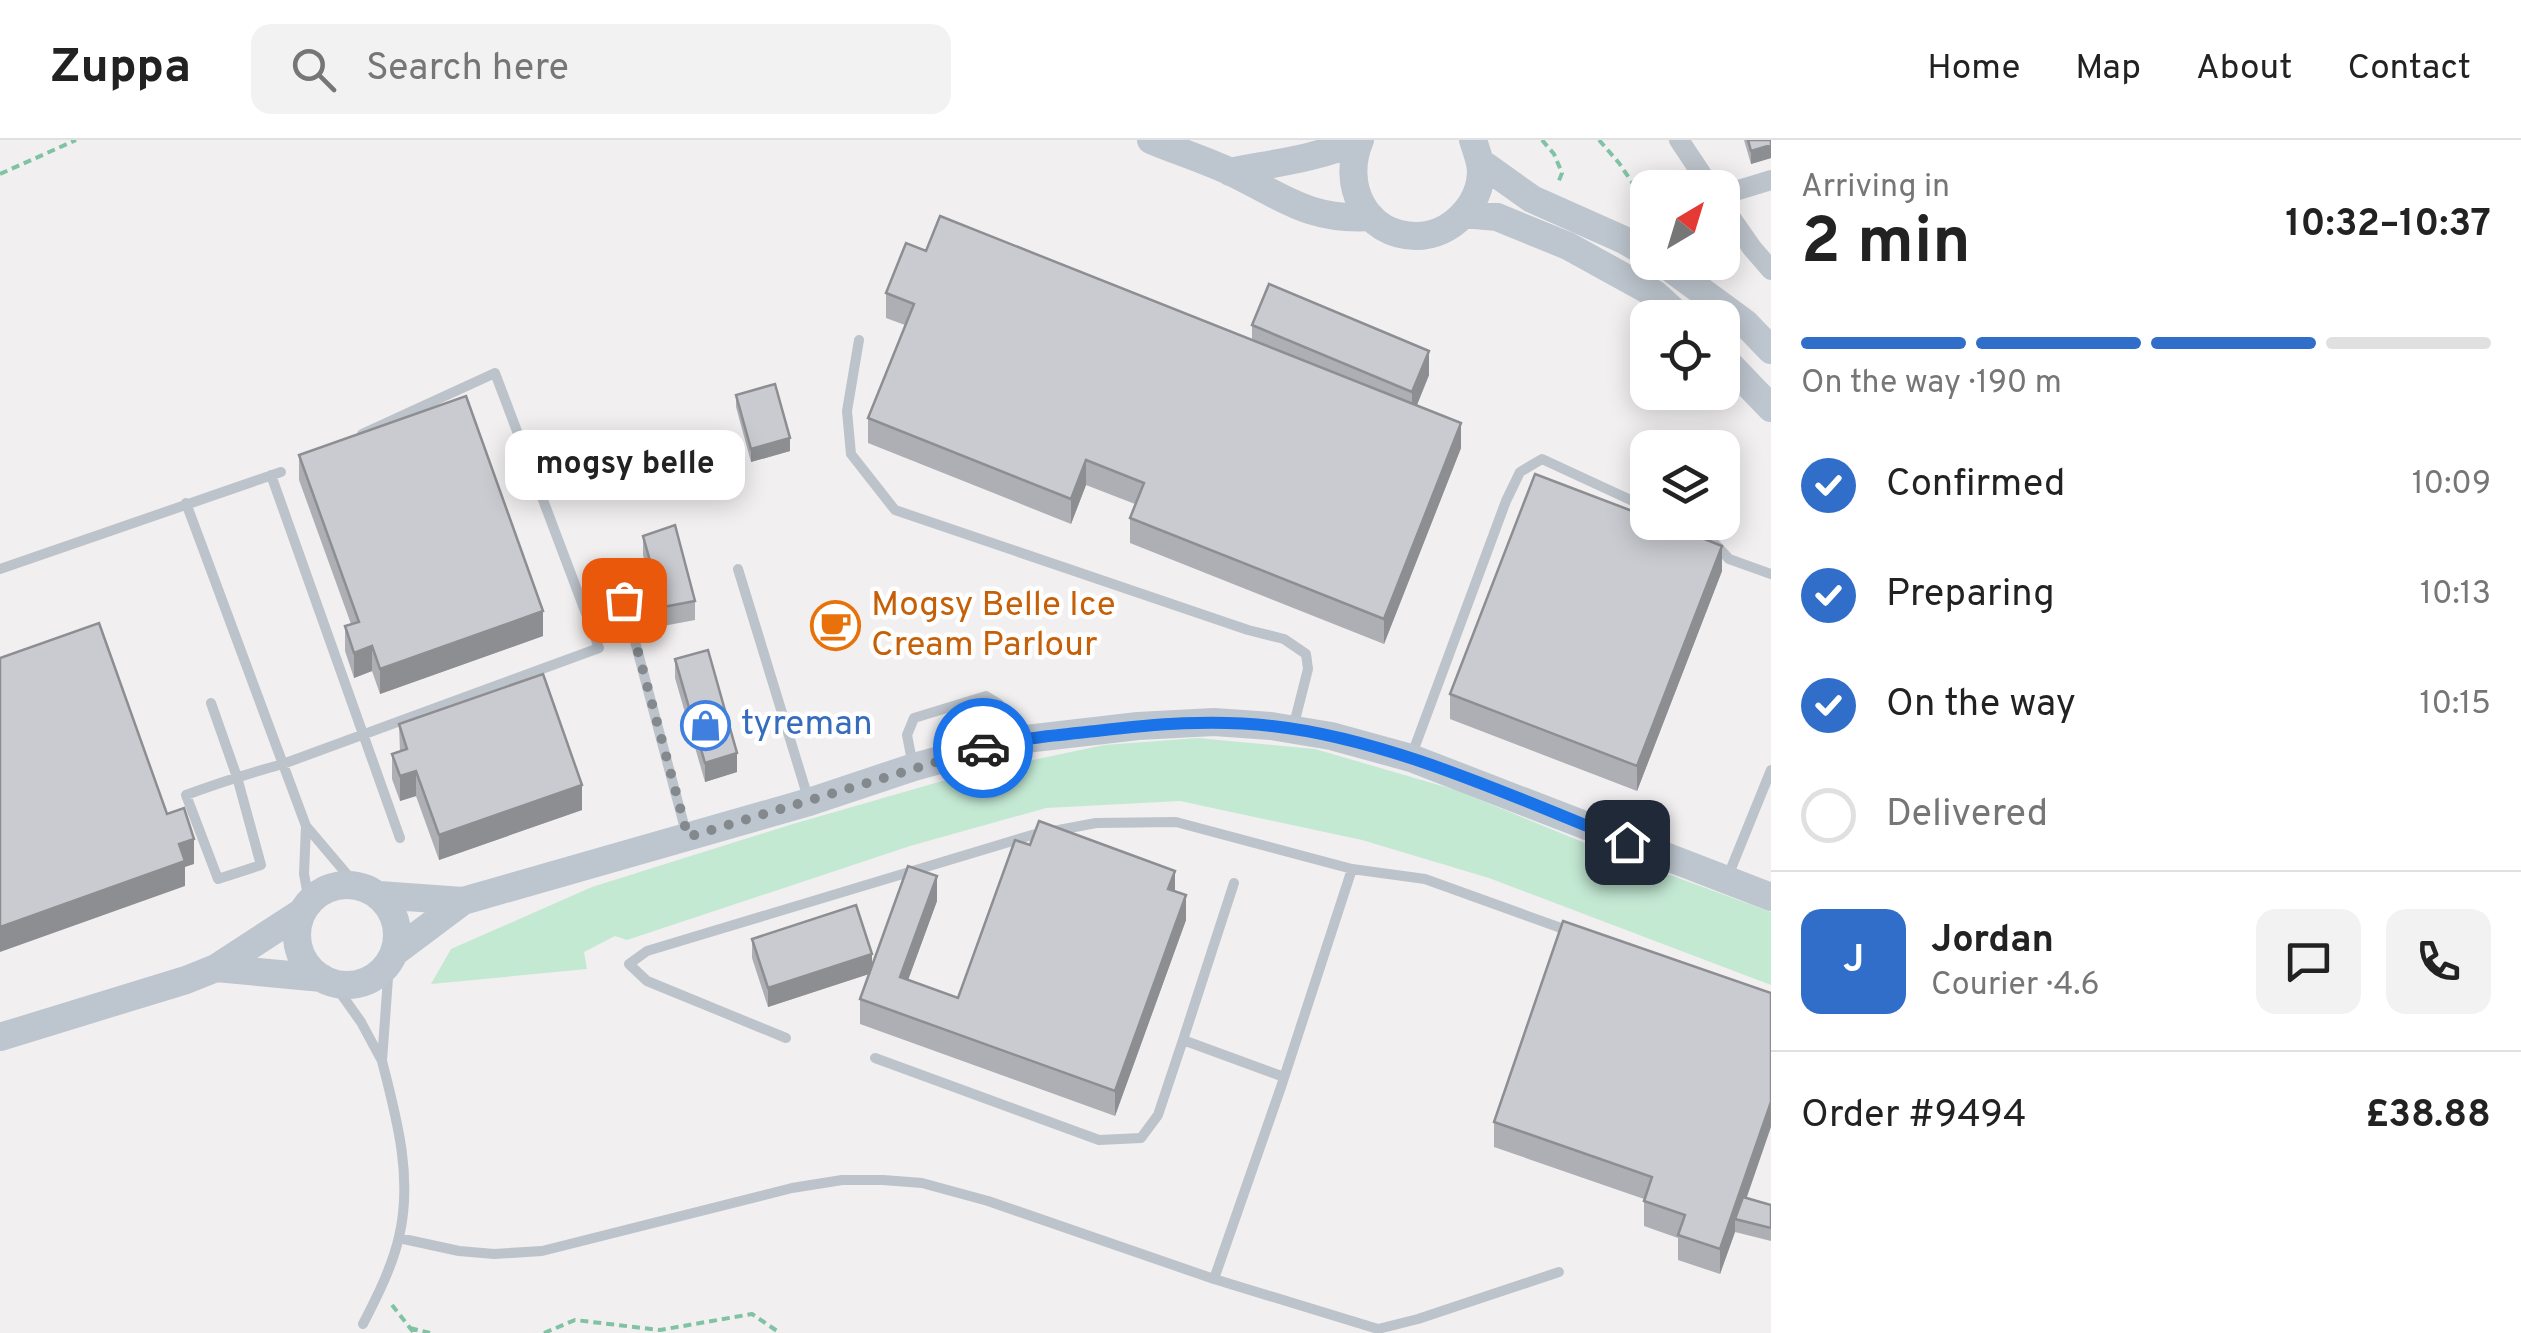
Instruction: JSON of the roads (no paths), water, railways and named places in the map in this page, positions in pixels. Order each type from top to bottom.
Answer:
[{"type":"street","points":[[1151,140],[1230,172],[1285,202],[1342,218],[1371,217]]},
{"type":"street","points":[[1230,172],[1314,157],[1359,140]]},
{"type":"street","points":[[1359,140],[1352,171],[1360,203],[1384,227],[1416,236],[1448,227],[1472,204],[1478,188],[1476,151]]},
{"type":"street","points":[[1679,140],[1699,170]]},
{"type":"street","points":[[1476,151],[1532,199],[1630,244]]},
{"type":"street","points":[[1740,189],[1771,180]]},
{"type":"street","points":[[1464,214],[1496,217],[1568,246],[1661,300]]},
{"type":"street","points":[[1740,231],[1771,270]]},
{"type":"street","points":[[1686,280],[1745,323],[1771,350]]},
{"type":"street","points":[[1740,376],[1771,408]]},
{"type":"street","points":[[0,1037],[216,968],[330,887],[463,901],[1009,741],[1138,726],[1214,722],[1331,736],[1410,758],[1771,897]]},
{"type":"street","points":[[368,890],[388,904],[398,928],[392,958]]},
{"type":"street","points":[[216,968],[346,986],[370,980],[463,901]]},
{"type":"street","points":[[306,906],[296,936],[299,949],[312,971],[328,981]]},
{"type":"lane","points":[[860,340],[847,411],[851,454],[895,510],[1284,639],[1306,654],[1308,669],[1292,729]]},
{"type":"lane","points":[[212,703],[237,777],[261,865],[218,879],[186,794],[237,777],[283,764],[599,648],[495,373],[343,442]]},
{"type":"lane","points":[[1410,758],[1520,472],[1542,459],[1630,500]]},
{"type":"lane","points":[[0,569],[276,473],[400,838]]},
{"type":"lane","points":[[186,503],[306,826],[306,906]]},
{"type":"lane","points":[[1712,540],[1729,559],[1771,574]]},
{"type":"lane","points":[[614,563],[688,837]]},
{"type":"lane","points":[[738,568],[810,802]]},
{"type":"lane","points":[[914,767],[907,736],[914,718],[986,696],[999,704],[1009,741]]},
{"type":"lane","points":[[1726,880],[1771,770]]},
{"type":"lane","points":[[786,1038],[647,980],[628,964],[647,951],[1032,835],[1096,822],[1176,822],[1352,869],[1425,880],[1588,938]]},
{"type":"lane","points":[[306,826],[368,890]]},
{"type":"lane","points":[[1214,1279],[1352,869]]},
{"type":"lane","points":[[874,1058],[1099,1140],[1140,1138],[1158,1115],[1234,882]]},
{"type":"lane","points":[[382,1061],[392,958]]},
{"type":"lane","points":[[328,981],[362,1022],[382,1061],[400,1133],[404,1176],[399,1238],[363,1324]]},
{"type":"lane","points":[[1182,1040],[1284,1077]]},
{"type":"lane","points":[[399,1238],[459,1251],[542,1251],[792,1188],[842,1180],[883,1180],[922,1183],[988,1200],[1214,1279],[1378,1329],[1559,1272]]},
{"type":"place","name":"mogsy belle","points":[[624,600]]},
{"type":"place","name":"Mogsy Belle Ice Cream Parlour","points":[[836,626]]},
{"type":"place","name":"tyreman","points":[[706,725]]}]
